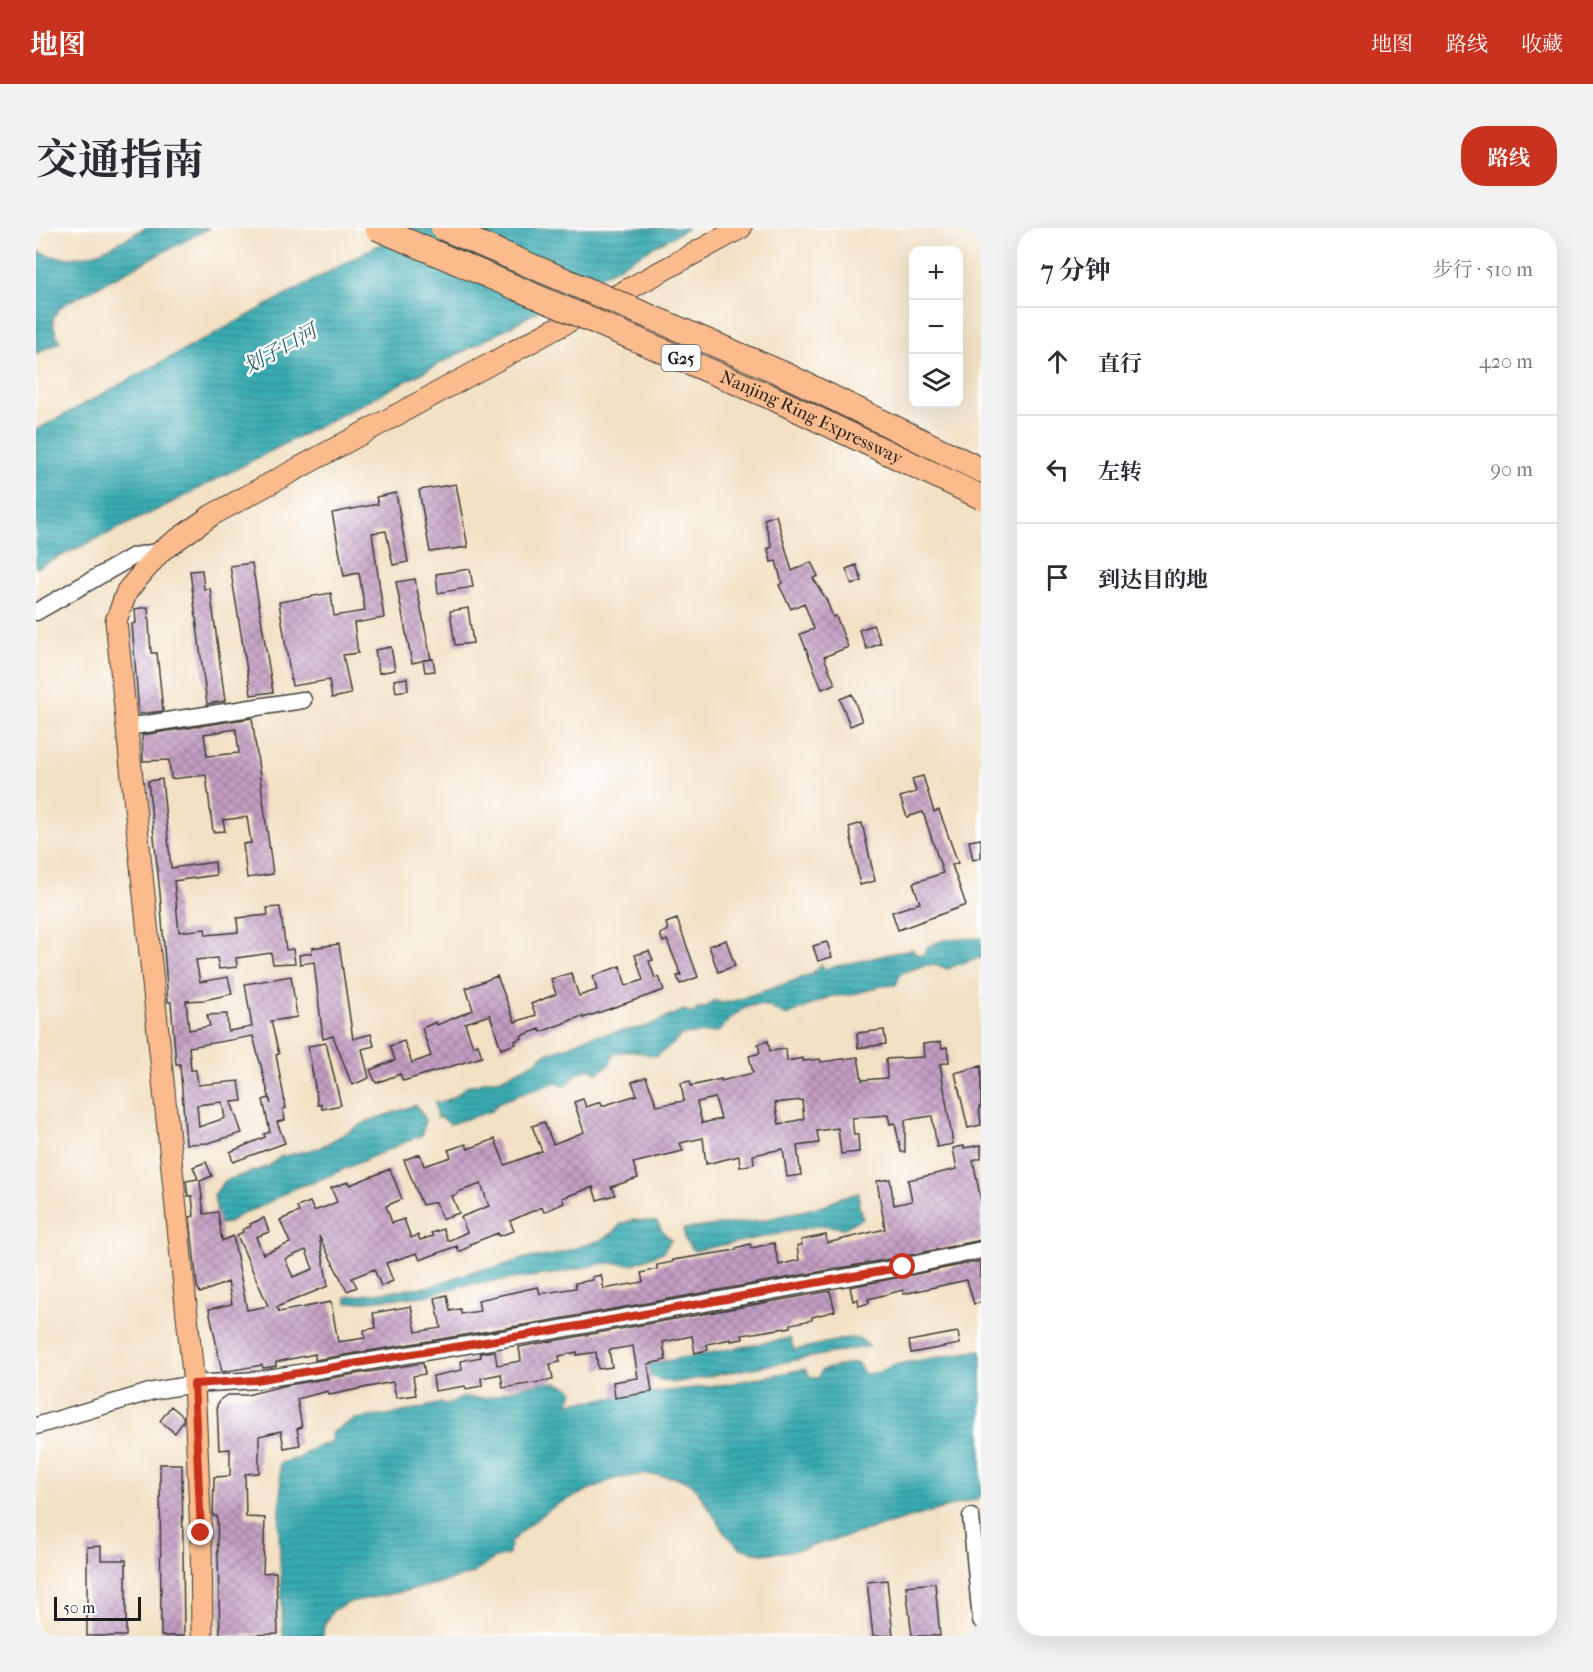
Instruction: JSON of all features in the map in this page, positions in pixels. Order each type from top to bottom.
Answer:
[{"type":"highway","name":"Nanjing Ring Expressway","points":[[377,228],[774,399],[981,497]]},
{"type":"highway","name":"Nanjing Ring Expressway","points":[[443,228],[784,374],[981,470]]},
{"type":"main road","points":[[201,1636],[201,1533],[194,1384],[116,621],[127,591],[161,551],[212,515],[741,228]]},
{"type":"street","points":[[36,612],[134,556],[161,551]]},
{"type":"street","points":[[127,727],[303,700]]},
{"type":"street","points":[[36,1426],[153,1391],[194,1384],[256,1380],[550,1331],[903,1267],[981,1250]]},
{"type":"street","points":[[971,1517],[981,1620]]},
{"type":"water","points":[[146,228],[209,228],[63,305],[53,318],[60,342],[36,354],[36,251],[66,258],[80,257],[106,249]]},
{"type":"water","name":"划子口河","points":[[410,228],[688,228],[493,336],[163,507],[36,568],[36,430]]},
{"type":"water","points":[[981,938],[981,958],[947,969],[936,965],[919,967],[901,973],[896,985],[882,986],[851,995],[831,996],[787,1016],[766,1006],[751,1006],[739,1012],[718,1032],[681,1035],[656,1056],[633,1051],[614,1053],[610,1064],[598,1073],[591,1068],[578,1073],[563,1086],[556,1082],[499,1102],[492,1111],[450,1124],[442,1118],[437,1118],[435,1102],[453,1097],[468,1085],[499,1080],[537,1061],[543,1055],[588,1037],[645,1027],[684,1010],[694,1014],[696,1010],[706,1007],[714,1000],[722,1003],[737,1000],[812,974],[821,964],[824,969],[912,949],[916,954],[923,955],[928,946],[944,940]]},
{"type":"water","points":[[416,1105],[425,1119],[422,1135],[312,1183],[296,1187],[258,1208],[242,1213],[229,1223],[219,1224],[214,1195],[225,1181],[269,1166],[280,1157],[319,1148],[368,1121]]},
{"type":"water","points":[[859,1193],[859,1207],[863,1218],[844,1228],[821,1225],[694,1251],[685,1240],[684,1229],[759,1221],[827,1205],[838,1198]]},
{"type":"water","points":[[633,1220],[657,1222],[671,1240],[663,1252],[634,1264],[603,1263],[554,1274],[469,1284],[424,1296],[347,1303],[346,1297],[431,1286],[478,1270],[495,1268],[526,1258],[550,1256],[601,1240],[613,1233],[621,1224]]},
{"type":"water","points":[[790,1338],[794,1350],[848,1338],[860,1339],[869,1346],[673,1383],[651,1377],[649,1364]]},
{"type":"water","points":[[981,1350],[981,1496],[976,1499],[798,1550],[763,1554],[740,1548],[726,1534],[693,1484],[674,1477],[645,1474],[613,1479],[556,1505],[525,1528],[510,1543],[509,1555],[495,1558],[472,1574],[416,1589],[350,1602],[333,1610],[324,1625],[323,1636],[283,1636],[279,1530],[280,1463],[300,1458],[305,1452],[332,1441],[331,1433],[355,1419],[395,1414],[441,1403],[450,1404],[463,1397],[488,1397],[540,1383],[558,1383],[574,1391],[568,1403],[727,1384],[805,1369],[811,1378],[818,1378],[822,1370],[854,1363],[858,1364],[864,1374],[873,1373],[892,1365]]},
{"type":"building","points":[[456,484],[468,547],[430,552],[419,490]]},
{"type":"building","points":[[396,493],[408,562],[393,565],[386,531],[372,533],[384,618],[354,623],[358,653],[343,655],[351,694],[332,698],[329,680],[292,686],[279,602],[331,593],[334,616],[365,611],[359,573],[344,576],[332,513],[378,504],[376,497]]},
{"type":"building","points":[[776,515],[792,571],[811,562],[818,576],[813,578],[826,599],[833,617],[836,616],[848,647],[824,657],[835,684],[822,689],[800,634],[814,629],[804,603],[791,609],[779,585],[782,583],[776,561],[771,562],[768,549],[772,547],[764,519]]},
{"type":"building","points":[[252,563],[273,692],[251,695],[230,566]]},
{"type":"building","points":[[856,565],[862,581],[852,585],[846,569]]},
{"type":"building","points":[[470,569],[473,587],[438,593],[436,574]]},
{"type":"building","points":[[202,570],[204,589],[210,588],[225,701],[207,704],[190,571]]},
{"type":"building","points":[[415,579],[431,659],[412,663],[396,582]]},
{"type":"building","points":[[148,607],[151,653],[157,653],[163,711],[139,714],[132,624],[136,623],[135,609]]},
{"type":"building","points":[[468,608],[473,643],[455,645],[450,611]]},
{"type":"building","points":[[873,625],[881,643],[867,649],[859,630]]},
{"type":"building","points":[[391,647],[395,670],[379,673],[375,650]]},
{"type":"building","points":[[433,659],[435,671],[425,672],[423,660]]},
{"type":"building","points":[[407,678],[408,690],[396,692],[394,680]]},
{"type":"building","points":[[852,694],[862,721],[850,726],[840,699]]},
{"type":"building","points":[[252,718],[273,874],[247,878],[243,844],[251,843],[247,817],[223,820],[225,831],[213,832],[206,775],[171,779],[169,760],[143,761],[142,735]],"holes":[[[236,729],[239,753],[207,756],[204,734]]]},
{"type":"building","points":[[923,776],[934,812],[939,810],[958,863],[952,865],[966,905],[898,930],[892,912],[920,903],[913,883],[943,873],[923,812],[907,817],[900,797],[916,792],[912,779]]},
{"type":"building","points":[[162,779],[171,868],[215,862],[216,875],[174,881],[179,932],[205,929],[206,935],[238,932],[237,918],[268,915],[267,908],[280,907],[286,950],[293,949],[295,963],[273,964],[271,953],[236,958],[237,967],[219,969],[217,958],[196,960],[200,982],[228,977],[232,994],[186,1001],[189,1030],[210,1026],[207,1015],[227,1014],[228,1031],[252,1027],[245,984],[291,976],[297,1017],[271,1021],[279,1054],[276,1055],[286,1108],[283,1109],[285,1120],[277,1122],[285,1143],[233,1162],[230,1152],[265,1137],[264,1134],[270,1132],[263,1100],[269,1098],[271,1104],[253,1036],[189,1047],[191,1070],[196,1070],[198,1085],[239,1081],[242,1101],[231,1102],[242,1133],[208,1143],[186,1144],[180,1064],[176,1064],[171,1002],[168,1002],[160,893],[148,781]],"holes":[[[222,1102],[225,1118],[199,1127],[197,1105]]]},
{"type":"building","points":[[862,823],[875,881],[860,885],[849,827]]},
{"type":"building","points":[[981,839],[981,858],[973,860],[969,841]]},
{"type":"building","points":[[677,919],[698,977],[680,984],[677,976],[681,975],[667,940],[663,942],[660,934],[668,930],[666,923]]},
{"type":"building","points":[[726,940],[735,966],[718,972],[709,946]]},
{"type":"building","points":[[827,942],[832,957],[818,961],[813,946]]},
{"type":"building","points":[[339,944],[353,1039],[371,1034],[374,1046],[362,1049],[369,1078],[352,1085],[333,1036],[323,1039],[314,962],[300,964],[299,955],[312,953],[312,948]]},
{"type":"building","points":[[649,951],[653,960],[649,961],[655,978],[659,977],[664,990],[583,1018],[582,1016],[541,1032],[540,1029],[521,1036],[522,1038],[515,1041],[516,1044],[501,1049],[490,1015],[465,1023],[473,1046],[478,1044],[482,1057],[403,1081],[400,1074],[376,1083],[370,1070],[395,1060],[390,1046],[404,1041],[412,1063],[431,1056],[422,1028],[436,1022],[437,1025],[473,1010],[466,988],[497,976],[515,1022],[536,1015],[531,1004],[556,994],[551,979],[571,973],[579,996],[597,990],[593,976],[620,966],[626,986],[643,980],[635,955]]},
{"type":"building","points":[[884,1030],[886,1044],[858,1048],[857,1033]]},
{"type":"building","points":[[768,1041],[770,1051],[786,1049],[787,1061],[803,1058],[803,1061],[820,1059],[821,1062],[858,1057],[862,1080],[887,1078],[886,1059],[924,1057],[923,1044],[941,1042],[942,1048],[947,1047],[949,1062],[940,1064],[953,1144],[937,1147],[932,1116],[905,1120],[905,1152],[901,1152],[895,1123],[890,1124],[888,1115],[852,1118],[854,1135],[858,1135],[859,1152],[841,1154],[838,1128],[817,1131],[819,1143],[797,1146],[801,1175],[787,1177],[783,1149],[753,1155],[754,1164],[740,1167],[739,1156],[706,1164],[703,1138],[680,1143],[683,1151],[633,1163],[638,1178],[611,1187],[615,1195],[597,1200],[593,1187],[562,1198],[564,1203],[544,1212],[542,1207],[510,1221],[514,1231],[499,1236],[498,1233],[470,1244],[471,1246],[459,1252],[457,1246],[420,1260],[417,1253],[386,1263],[393,1281],[381,1286],[374,1269],[352,1278],[357,1287],[347,1291],[319,1236],[328,1286],[277,1307],[279,1312],[331,1302],[338,1342],[365,1338],[364,1330],[376,1328],[373,1313],[411,1306],[416,1332],[441,1328],[435,1298],[447,1295],[450,1311],[460,1309],[461,1314],[480,1311],[478,1300],[538,1287],[540,1294],[576,1288],[575,1283],[593,1280],[592,1277],[601,1275],[604,1289],[643,1282],[641,1273],[657,1269],[657,1265],[673,1262],[673,1260],[736,1250],[736,1248],[750,1244],[751,1248],[774,1243],[779,1265],[799,1260],[797,1246],[802,1245],[801,1240],[826,1235],[827,1243],[885,1229],[877,1181],[890,1179],[894,1205],[912,1201],[908,1180],[957,1169],[953,1148],[964,1146],[964,1148],[981,1145],[981,1158],[973,1160],[981,1201],[981,1240],[901,1257],[548,1321],[315,1360],[315,1354],[276,1362],[276,1366],[263,1368],[262,1365],[222,1372],[209,1309],[232,1304],[228,1282],[200,1293],[197,1286],[190,1217],[194,1216],[192,1196],[188,1196],[186,1181],[198,1179],[193,1167],[206,1162],[212,1176],[200,1181],[204,1214],[218,1212],[222,1241],[233,1236],[247,1310],[268,1306],[237,1235],[251,1226],[250,1224],[264,1218],[269,1232],[256,1237],[263,1254],[290,1243],[280,1220],[299,1212],[297,1207],[310,1202],[314,1211],[325,1207],[337,1202],[331,1188],[348,1182],[350,1185],[390,1169],[402,1199],[386,1206],[392,1223],[404,1219],[411,1238],[418,1235],[420,1240],[433,1236],[431,1233],[443,1229],[448,1241],[467,1232],[461,1217],[489,1206],[481,1184],[452,1196],[459,1213],[442,1219],[436,1202],[422,1205],[404,1160],[420,1154],[424,1166],[451,1157],[448,1150],[466,1144],[468,1149],[495,1139],[505,1165],[542,1151],[532,1126],[544,1122],[553,1144],[584,1132],[574,1102],[583,1099],[586,1107],[601,1102],[602,1106],[637,1095],[632,1082],[646,1077],[657,1106],[684,1101],[681,1083],[690,1081],[691,1086],[753,1073],[749,1056],[760,1053],[758,1044]],"holes":[[[715,1098],[721,1119],[702,1123],[697,1102]],[[802,1100],[804,1119],[779,1124],[775,1103]],[[306,1250],[313,1269],[293,1277],[285,1259]]]},
{"type":"building","points":[[326,1043],[341,1105],[322,1109],[321,1104],[318,1105],[308,1046]]},
{"type":"building","points":[[981,1066],[981,1107],[979,1107],[981,1125],[968,1128],[955,1073]]},
{"type":"building","points":[[981,1261],[981,1302],[974,1304],[967,1280],[903,1294],[903,1290],[868,1299],[869,1303],[859,1306],[858,1299],[853,1301],[850,1287]]},
{"type":"building","points":[[830,1291],[835,1311],[812,1317],[812,1320],[791,1324],[791,1327],[742,1335],[743,1339],[707,1344],[708,1350],[695,1353],[692,1336],[663,1342],[666,1360],[648,1364],[652,1392],[615,1398],[613,1382],[638,1378],[633,1346],[609,1350],[612,1367],[598,1369],[596,1352],[577,1355],[577,1352],[559,1356],[560,1362],[550,1364],[553,1380],[503,1388],[501,1374],[481,1378],[482,1386],[435,1391],[433,1376],[462,1370],[461,1361],[481,1357],[480,1353],[495,1351],[497,1365],[521,1361],[519,1347]]},
{"type":"building","points":[[958,1332],[960,1344],[911,1353],[909,1341]]},
{"type":"building","points":[[423,1363],[425,1374],[413,1376],[416,1395],[396,1398],[393,1382],[329,1395],[328,1391],[297,1399],[302,1427],[297,1429],[300,1445],[284,1448],[281,1431],[259,1436],[259,1473],[245,1474],[246,1517],[265,1518],[263,1573],[276,1572],[278,1634],[220,1636],[217,1516],[213,1516],[214,1477],[230,1476],[230,1449],[219,1450],[217,1405],[221,1399],[227,1395],[247,1395],[282,1386]]},
{"type":"building","points":[[171,1406],[183,1416],[183,1422],[175,1433],[160,1421]]},
{"type":"building","points":[[160,1464],[182,1464],[184,1636],[161,1636]]},
{"type":"building","points":[[101,1546],[101,1560],[126,1560],[126,1636],[87,1636],[87,1547]]},
{"type":"building","points":[[887,1580],[893,1636],[873,1636],[867,1582]]},
{"type":"building","points":[[935,1583],[940,1636],[912,1636],[906,1586]]},
{"type":"route","points":[[201,1533],[194,1384],[256,1380],[550,1331],[903,1267]]}]
